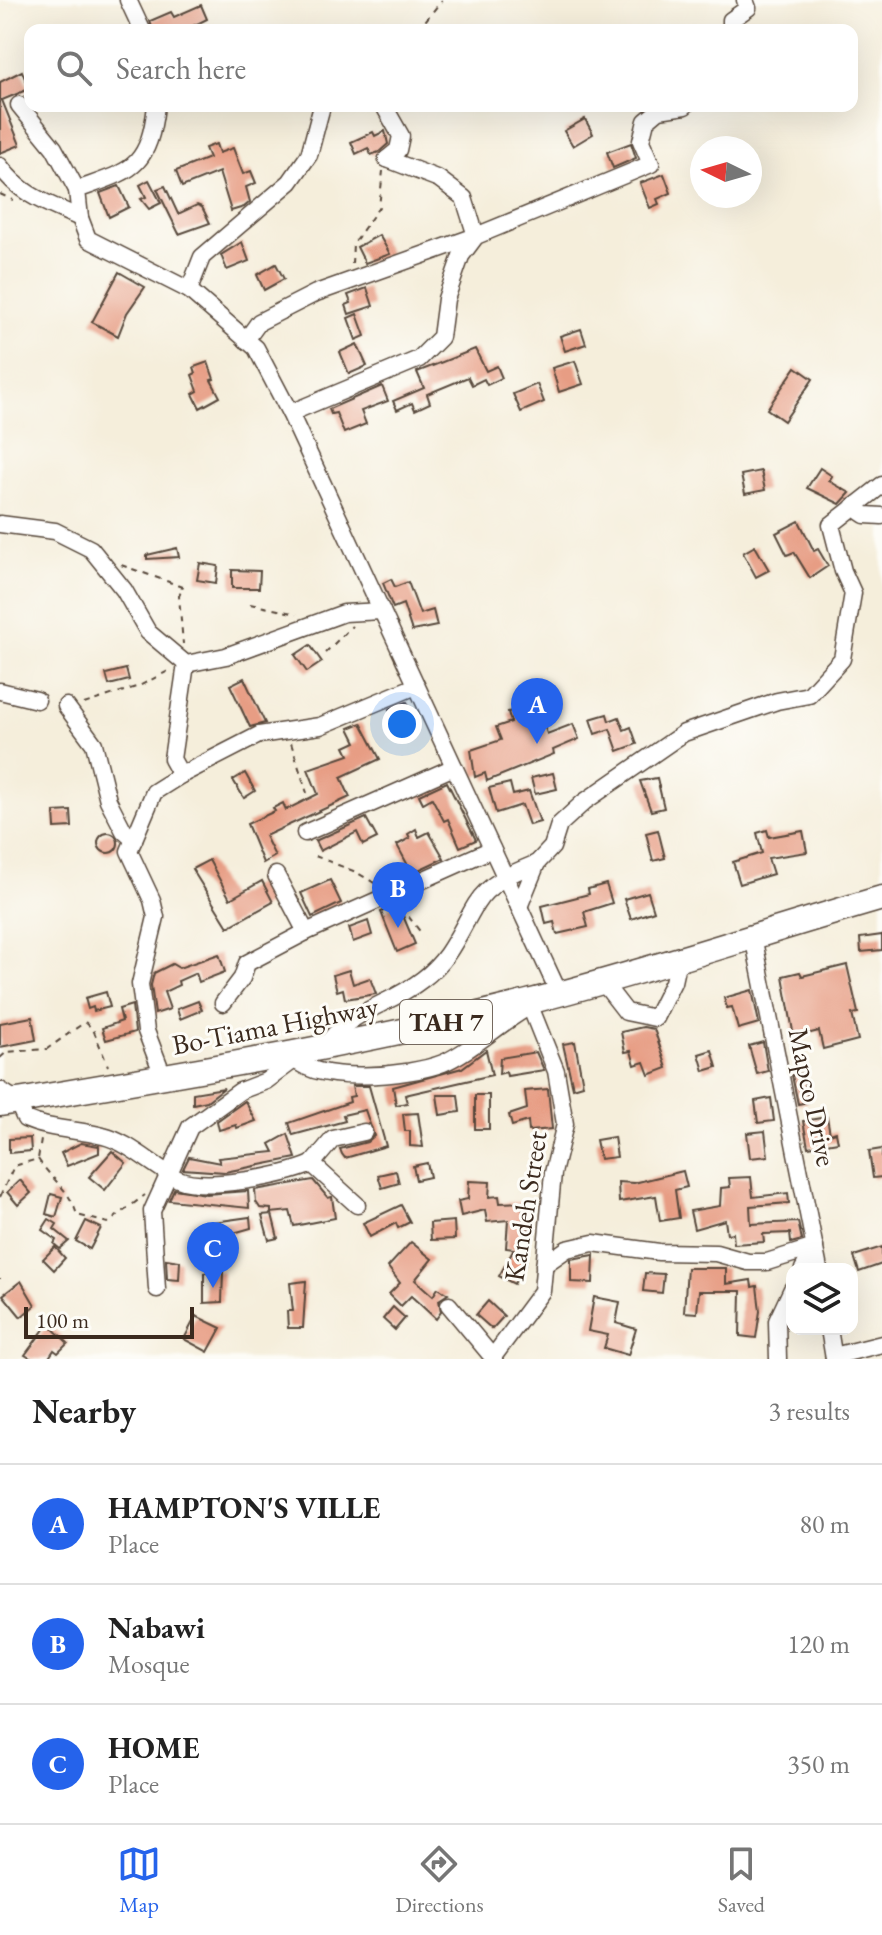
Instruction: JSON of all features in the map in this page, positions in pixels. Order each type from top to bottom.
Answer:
[{"type":"highway","name":"Bo-Tiama Highway","points":[[6,1099],[292,1057],[531,1004],[559,993],[882,898]]},
{"type":"street","points":[[128,0],[139,24]]},
{"type":"street","points":[[731,24],[731,20],[748,8],[745,0]]},
{"type":"street","points":[[19,105],[24,111]]},
{"type":"street","points":[[25,112],[54,148],[77,190],[80,218],[88,239],[189,290],[256,348],[290,413],[559,993]]},
{"type":"street","points":[[77,190],[132,169],[142,158],[154,112]]},
{"type":"street","points":[[189,290],[202,257],[290,182],[309,155],[320,112]]},
{"type":"street","points":[[387,112],[401,136],[398,150],[387,159]]},
{"type":"street","points":[[246,340],[259,322],[343,283],[476,236],[651,164],[641,141],[646,121],[657,112]]},
{"type":"street","points":[[387,159],[427,173],[464,198],[476,236]]},
{"type":"street","points":[[0,166],[11,183],[32,198],[80,218]]},
{"type":"street","points":[[290,413],[419,359],[441,337],[446,299],[461,256],[476,236]]},
{"type":"street","points":[[519,907],[537,863],[552,847],[559,825],[584,802],[684,733],[777,701],[809,695],[842,659],[853,593],[843,571],[831,525],[882,485]]},
{"type":"street","points":[[853,507],[865,515],[882,516]]},
{"type":"street","points":[[0,524],[55,531],[91,549],[124,590],[148,632],[182,660],[226,656],[344,613],[382,611]]},
{"type":"street","points":[[181,775],[172,759],[182,660]]},
{"type":"street","points":[[164,1078],[146,1031],[140,984],[156,917],[152,900],[129,851],[154,792],[259,735],[320,726],[416,686]]},
{"type":"street","points":[[0,691],[37,700]]},
{"type":"street","points":[[66,706],[94,744],[108,800],[124,831],[134,840]]},
{"type":"street","points":[[305,833],[454,767]]},
{"type":"street","points":[[223,1003],[242,978],[247,963],[306,932],[492,849]]},
{"type":"street","points":[[322,1049],[339,1026],[422,980],[449,955],[477,902],[505,877],[537,863]]},
{"type":"street","points":[[276,875],[306,932]]},
{"type":"street","name":"Mapco Drive","points":[[753,936],[818,1263]]},
{"type":"street","points":[[602,981],[626,1012],[655,1018],[673,982],[678,959]]},
{"type":"street","points":[[157,1289],[152,1211],[190,1127],[240,1091],[266,1081],[292,1057],[308,1070],[337,1076],[414,1071],[444,1063],[531,1004]]},
{"type":"street","name":"Kandeh Street","points":[[494,1358],[542,1291],[553,1173],[565,1124],[556,1071],[531,1004]]},
{"type":"street","points":[[6,1099],[25,1119],[43,1127],[106,1136],[181,1180],[219,1182],[283,1176],[312,1164],[333,1139],[364,1132]]},
{"type":"street","points":[[312,1164],[357,1205]]},
{"type":"street","points":[[544,1265],[567,1249],[593,1243],[659,1252],[716,1253],[748,1262],[767,1262],[815,1247]]},
{"type":"street","points":[[806,1263],[815,1247]]},
{"type":"street","points":[[778,1359],[777,1321],[786,1302]]},
{"type":"street","points":[[449,1305],[494,1358]]},
{"type":"street","points":[[830,1335],[834,1357],[882,1344]]},
{"type":"path","points":[[423,24],[442,0]]},
{"type":"path","points":[[343,283],[351,267],[353,244],[379,207],[387,159]]},
{"type":"path","points":[[66,706],[108,697],[182,660],[185,639],[179,596],[183,587],[137,568],[99,558]]},
{"type":"path","points":[[250,604],[295,613],[311,624]]},
{"type":"path","points":[[325,653],[362,612]]},
{"type":"path","points":[[289,730],[292,756],[307,793]]},
{"type":"path","points":[[0,1058],[7,1052],[47,1049],[85,1022],[93,1029],[116,1085]]},
{"type":"path","points":[[43,1127],[38,1159],[53,1181],[71,1194],[77,1215],[108,1223],[125,1214],[141,1196],[161,1190]]},
{"type":"path","points":[[0,1197],[14,1166],[38,1159]]},
{"type":"building","points":[[201,5],[207,19],[197,24],[151,24],[150,21],[171,12],[174,17]]},
{"type":"building","points":[[22,71],[24,76],[24,91],[2,100],[20,145],[0,153],[0,82]]},
{"type":"building","points":[[585,119],[593,134],[573,146],[564,131]]},
{"type":"building","points":[[385,131],[388,144],[379,152],[371,155],[368,148],[356,154],[351,142],[373,132],[375,136]]},
{"type":"building","points":[[631,143],[636,158],[613,168],[607,152]]},
{"type":"building","points":[[216,144],[219,153],[233,148],[243,174],[251,171],[256,183],[246,187],[250,202],[244,207],[231,211],[219,172],[182,187],[176,171],[209,158],[205,148]]},
{"type":"building","points":[[664,174],[671,193],[657,199],[659,204],[650,208],[640,183]]},
{"type":"building","points":[[149,180],[161,203],[149,209],[141,199],[146,197],[140,185]]},
{"type":"building","points":[[119,186],[129,207],[109,217],[100,193]]},
{"type":"building","points":[[165,186],[178,214],[197,205],[202,207],[210,223],[179,234],[157,189]]},
{"type":"building","points":[[379,235],[390,254],[365,263],[357,247]]},
{"type":"building","points":[[242,242],[249,261],[227,270],[221,255]]},
{"type":"building","points":[[276,264],[284,279],[264,290],[257,275]]},
{"type":"building","points":[[119,272],[145,287],[127,313],[118,336],[92,322]]},
{"type":"building","points":[[367,288],[373,306],[349,314],[346,305],[351,303],[348,295]]},
{"type":"building","points":[[357,314],[365,336],[356,340],[348,318]]},
{"type":"building","points":[[581,329],[586,344],[565,351],[560,336]]},
{"type":"building","points":[[357,344],[367,366],[349,374],[340,352]]},
{"type":"building","points":[[475,349],[486,371],[497,366],[502,378],[487,385],[484,379],[472,385],[468,377],[427,394],[430,403],[415,410],[412,403],[397,410],[393,401],[424,388],[417,372]]},
{"type":"building","points":[[575,361],[583,384],[559,392],[552,368]]},
{"type":"building","points":[[208,362],[214,379],[211,380],[220,397],[200,408],[193,394],[198,391],[192,375],[196,373],[194,367]]},
{"type":"building","points":[[796,367],[813,379],[784,421],[767,409]]},
{"type":"building","points":[[537,384],[544,402],[521,412],[513,394]]},
{"type":"building","points":[[382,386],[388,401],[361,411],[366,424],[344,433],[336,413],[331,414],[329,409]]},
{"type":"building","points":[[820,468],[832,476],[829,481],[850,493],[840,504],[807,488]]},
{"type":"building","points":[[761,471],[765,490],[745,494],[741,475]]},
{"type":"building","points":[[799,521],[814,551],[818,549],[828,566],[810,578],[794,552],[787,555],[776,533]]},
{"type":"building","points":[[755,546],[769,570],[756,577],[743,553]]},
{"type":"building","points":[[177,548],[179,557],[147,559],[147,555]]},
{"type":"building","points":[[200,563],[218,566],[216,583],[197,580]]},
{"type":"building","points":[[232,570],[260,571],[259,588],[232,588]]},
{"type":"building","points":[[391,579],[395,587],[408,582],[420,614],[433,610],[437,626],[412,631],[403,604],[393,608],[383,583]]},
{"type":"building","points":[[310,645],[322,662],[307,672],[295,655]]},
{"type":"building","points":[[126,669],[129,680],[109,685],[106,674]]},
{"type":"building","points":[[244,678],[265,723],[250,727],[230,685]]},
{"type":"building","points":[[407,702],[416,719],[398,728],[389,709]]},
{"type":"building","points":[[529,706],[534,726],[543,721],[547,734],[573,724],[579,739],[553,750],[554,754],[487,781],[485,773],[475,777],[471,750],[501,740],[496,727],[511,722],[508,712]]},
{"type":"building","points":[[607,714],[609,721],[619,717],[624,730],[631,727],[637,744],[618,751],[610,729],[595,734],[590,719]]},
{"type":"building","points":[[361,723],[380,759],[341,777],[350,797],[265,836],[275,856],[263,863],[247,824],[275,811],[273,808],[283,803],[286,810],[318,794],[308,769],[349,755],[345,747],[356,742],[349,728]]},
{"type":"building","points":[[245,773],[255,791],[244,798],[233,780]]},
{"type":"building","points":[[553,773],[557,789],[535,794],[531,778]]},
{"type":"building","points":[[657,778],[664,808],[651,811],[640,781]]},
{"type":"building","points":[[447,782],[476,840],[460,847],[448,819],[444,821],[432,798],[423,803],[419,795]]},
{"type":"building","points":[[510,783],[513,795],[529,791],[540,822],[529,825],[522,805],[496,813],[489,788]]},
{"type":"building","points":[[71,811],[72,827],[55,828],[54,812]]},
{"type":"building","points":[[366,818],[377,838],[363,845],[357,832],[320,851],[315,841]]},
{"type":"building","points":[[416,829],[419,837],[429,832],[444,858],[412,873],[397,845],[410,838],[408,834]]},
{"type":"building","points":[[658,830],[665,858],[653,861],[646,833]]},
{"type":"building","points":[[767,830],[769,837],[803,831],[807,852],[768,858],[773,874],[740,884],[733,862],[762,853],[757,833]]},
{"type":"building","points":[[108,833],[115,836],[118,843],[115,850],[108,853],[101,850],[98,843],[101,836]]},
{"type":"building","points":[[209,860],[230,899],[262,881],[273,902],[228,927],[192,869]]},
{"type":"building","points":[[330,880],[341,903],[312,917],[301,893]]},
{"type":"building","points":[[606,884],[612,903],[584,912],[588,927],[557,934],[554,922],[546,924],[542,906],[589,894],[588,889]]},
{"type":"building","points":[[648,892],[654,911],[631,919],[624,899]]},
{"type":"building","points":[[398,904],[415,944],[397,952],[381,912]]},
{"type":"building","points":[[368,921],[372,935],[353,942],[349,928]]},
{"type":"building","points":[[882,935],[882,950],[861,952],[860,938]]},
{"type":"building","points":[[219,954],[225,972],[199,982],[196,973],[178,981],[179,985],[164,992],[170,1009],[155,1014],[151,985],[154,973],[172,964],[179,968]]},
{"type":"building","points":[[847,965],[858,1013],[852,1014],[858,1040],[823,1049],[819,1031],[794,1037],[783,976],[800,972],[802,976]]},
{"type":"building","points":[[349,970],[353,984],[370,978],[376,994],[345,999],[343,989],[337,991],[333,975]]},
{"type":"building","points":[[752,990],[759,1023],[738,1029],[732,1007],[727,1008],[724,998]]},
{"type":"building","points":[[106,992],[110,1007],[94,1011],[93,1007],[88,1009],[85,998]]},
{"type":"building","points":[[198,1001],[202,1010],[180,1019],[177,1009]]},
{"type":"building","points":[[132,1005],[135,1032],[106,1040],[102,1028],[122,1021],[119,1009]]},
{"type":"building","points":[[32,1017],[36,1040],[0,1047],[0,1023]]},
{"type":"building","points":[[643,1027],[654,1029],[667,1068],[649,1075],[644,1062],[635,1065],[631,1051],[625,1052],[621,1032]]},
{"type":"building","points":[[575,1042],[583,1085],[573,1088],[563,1044]]},
{"type":"building","points":[[763,1042],[768,1071],[757,1074],[749,1046]]},
{"type":"building","points":[[486,1050],[492,1075],[405,1095],[407,1103],[396,1105],[393,1087],[462,1068]]},
{"type":"building","points":[[712,1050],[717,1067],[704,1071],[699,1054]]},
{"type":"building","points":[[536,1052],[544,1070],[507,1076],[506,1072],[499,1074],[500,1058]]},
{"type":"building","points":[[803,1073],[808,1102],[798,1104],[792,1075]]},
{"type":"building","points":[[352,1086],[369,1086],[386,1146],[345,1158],[342,1154],[340,1149],[367,1142],[374,1136],[365,1110],[343,1115],[345,1121],[293,1135],[289,1123],[350,1102],[349,1097],[354,1096]]},
{"type":"building","points":[[224,1088],[207,1101],[193,1104],[193,1093]]},
{"type":"building","points":[[548,1089],[552,1129],[529,1131],[528,1121],[512,1126],[509,1115],[527,1109],[525,1091]]},
{"type":"building","points":[[437,1095],[458,1095],[460,1112],[440,1115]]},
{"type":"building","points":[[475,1095],[489,1095],[489,1129],[475,1129]]},
{"type":"building","points":[[771,1098],[774,1121],[758,1123],[755,1101]]},
{"type":"building","points":[[245,1101],[256,1121],[219,1130],[217,1121]]},
{"type":"building","points":[[418,1113],[423,1147],[410,1146],[410,1131],[405,1131],[403,1114]]},
{"type":"building","points":[[827,1117],[830,1134],[836,1132],[838,1142],[808,1147],[803,1121]]},
{"type":"building","points":[[765,1131],[768,1156],[750,1158],[747,1133]]},
{"type":"building","points":[[288,1134],[296,1158],[225,1172],[183,1169],[189,1157],[220,1163],[218,1158],[274,1152],[270,1144]]},
{"type":"building","points":[[614,1137],[617,1157],[600,1159],[596,1140]]},
{"type":"building","points":[[30,1138],[31,1151],[9,1153],[9,1139]]},
{"type":"building","points":[[81,1143],[99,1146],[99,1153],[67,1166],[61,1153]]},
{"type":"building","points":[[882,1149],[882,1177],[873,1178],[869,1151]]},
{"type":"building","points":[[112,1151],[126,1163],[105,1190],[89,1177]]},
{"type":"building","points":[[427,1163],[430,1177],[416,1180],[413,1166]]},
{"type":"building","points":[[396,1171],[399,1183],[382,1188],[378,1175]]},
{"type":"building","points":[[683,1171],[687,1187],[675,1190],[679,1218],[660,1221],[656,1196],[619,1202],[618,1182],[634,1183]]},
{"type":"building","points":[[751,1177],[753,1197],[788,1193],[789,1203],[750,1206],[751,1224],[798,1222],[802,1240],[791,1243],[790,1233],[763,1234],[764,1242],[734,1244],[733,1233],[727,1234],[725,1220],[694,1229],[690,1211],[720,1206],[721,1188],[730,1187],[729,1178]]},
{"type":"building","points":[[20,1180],[31,1193],[18,1205],[7,1192]]},
{"type":"building","points":[[313,1180],[328,1198],[332,1197],[335,1218],[294,1226],[290,1211],[271,1213],[271,1209],[260,1208],[256,1202],[255,1190]]},
{"type":"building","points":[[469,1181],[490,1182],[489,1197],[499,1196],[500,1203],[523,1202],[523,1222],[529,1222],[526,1263],[514,1284],[499,1276],[514,1249],[506,1248],[508,1220],[487,1222],[485,1210],[461,1216],[458,1201],[468,1199]]},
{"type":"building","points":[[174,1189],[206,1194],[248,1191],[249,1208],[169,1200]]},
{"type":"building","points":[[51,1194],[62,1197],[56,1217],[46,1214]]},
{"type":"building","points":[[401,1205],[410,1222],[398,1228],[396,1223],[370,1237],[363,1223]]},
{"type":"building","points":[[272,1214],[278,1238],[269,1240],[262,1215]]},
{"type":"building","points":[[250,1217],[251,1228],[209,1240],[206,1223]]},
{"type":"building","points":[[49,1219],[57,1224],[54,1229],[69,1241],[60,1249],[54,1244],[56,1240],[42,1230]]},
{"type":"building","points":[[86,1221],[101,1228],[90,1249],[76,1241]]},
{"type":"building","points":[[454,1221],[455,1239],[431,1240],[430,1223]]},
{"type":"building","points":[[411,1242],[432,1259],[415,1280],[433,1296],[438,1288],[448,1294],[439,1300],[441,1312],[436,1319],[411,1296],[401,1306],[389,1294],[400,1283],[388,1267]]},
{"type":"building","points":[[55,1247],[65,1258],[54,1270],[43,1259]]},
{"type":"building","points":[[882,1247],[882,1264],[859,1272],[854,1256]]},
{"type":"building","points":[[594,1255],[593,1283],[571,1282],[571,1259]]},
{"type":"building","points":[[166,1259],[180,1261],[179,1280],[167,1279]]},
{"type":"building","points":[[687,1268],[726,1268],[726,1284],[751,1280],[752,1287],[757,1286],[760,1311],[756,1338],[740,1336],[741,1291],[699,1291],[697,1313],[684,1312]]},
{"type":"building","points":[[223,1271],[222,1302],[204,1303],[204,1273]]},
{"type":"building","points":[[645,1273],[664,1274],[662,1293],[643,1291]]},
{"type":"building","points":[[21,1281],[35,1305],[21,1317],[3,1295]]},
{"type":"building","points":[[306,1281],[303,1328],[288,1328],[287,1311],[293,1311],[290,1283]]},
{"type":"building","points":[[594,1297],[620,1302],[616,1323],[636,1329],[628,1355],[604,1348],[608,1335],[588,1331]]},
{"type":"building","points":[[488,1301],[504,1316],[492,1329],[476,1315]]},
{"type":"building","points":[[393,1307],[405,1318],[395,1330],[383,1319]]},
{"type":"building","points":[[196,1316],[221,1328],[208,1352],[184,1339]]},
{"type":"building","points":[[48,1324],[68,1343],[58,1353],[54,1350],[48,1359],[32,1359],[25,1355]]},
{"type":"place","name":"HAMPTON'S VILLE","points":[[537,744]]},
{"type":"place","name":"Nabawi","points":[[398,928]]},
{"type":"place","name":"HOME","points":[[213,1288]]}]
